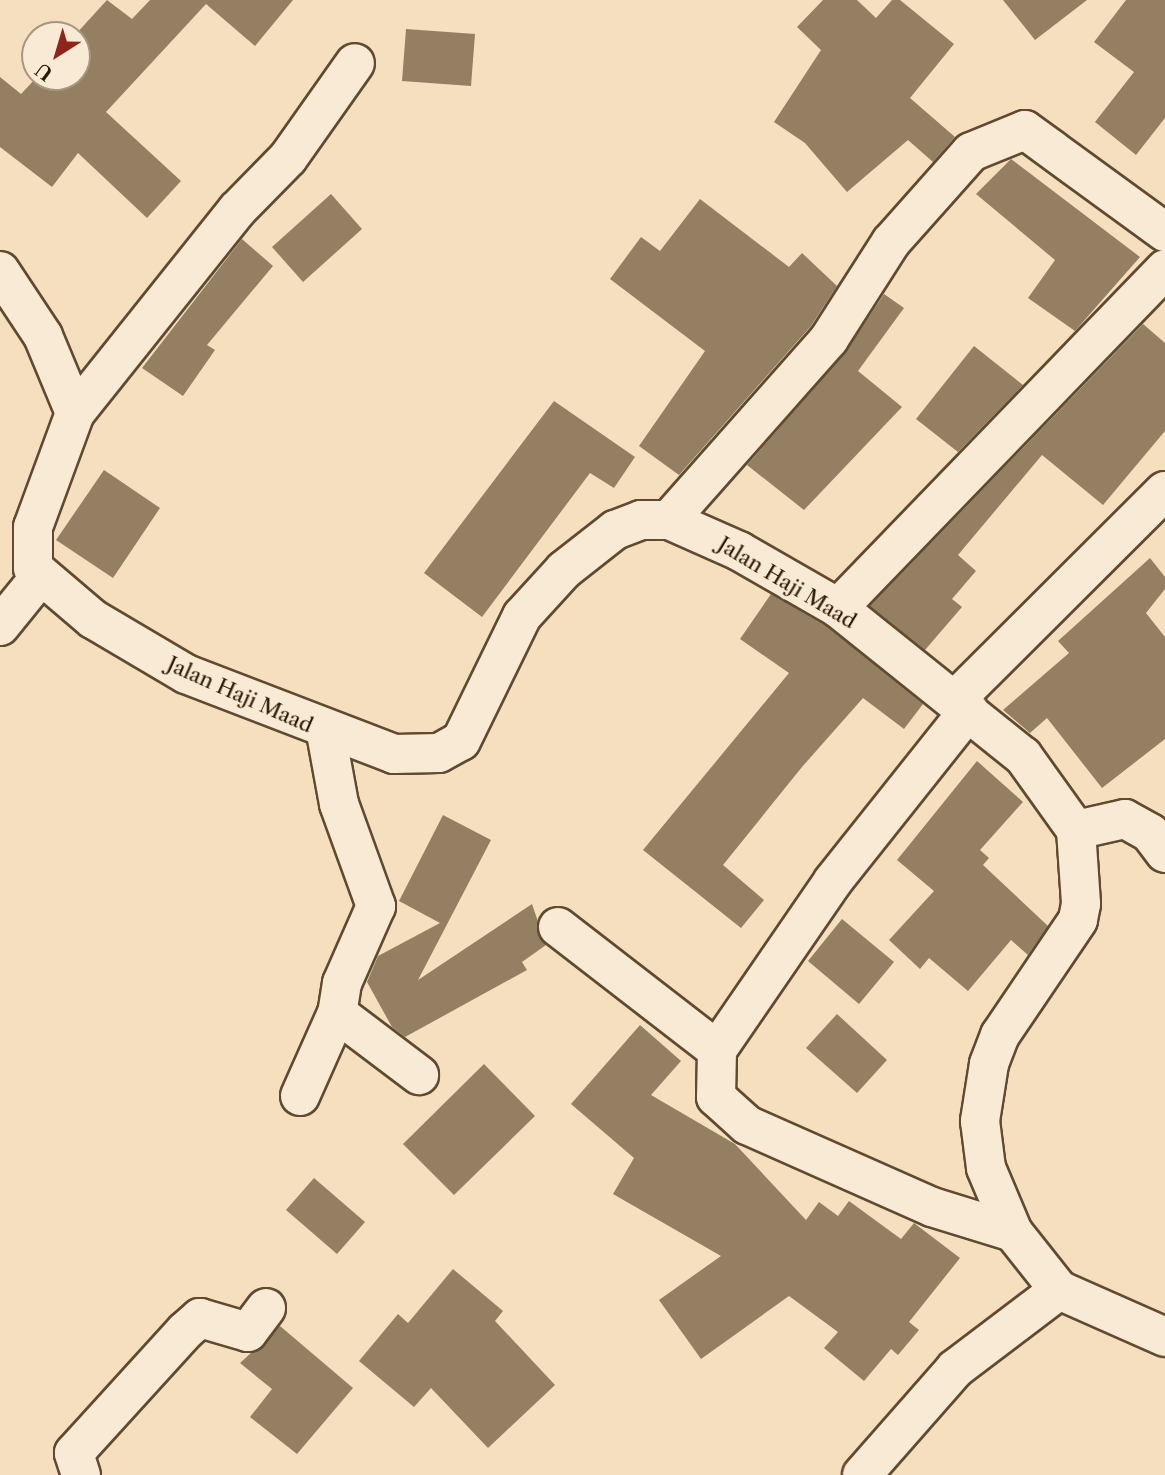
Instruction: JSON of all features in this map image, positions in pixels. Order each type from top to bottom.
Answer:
[{"type":"street","points":[[0,625],[39,578],[29,557],[33,527],[75,413],[237,210],[288,158],[355,63]]},
{"type":"street","points":[[669,520],[829,339],[891,242],[971,152],[1025,130],[1165,232]]},
{"type":"street","points":[[838,608],[1165,270]]},
{"type":"street","points":[[0,271],[43,336],[75,413]]},
{"type":"street","points":[[1013,1232],[932,1207],[747,1125],[716,1097],[717,1050],[833,881],[962,705],[1165,491]]},
{"type":"street","name":"Jalan Haji Maad","points":[[39,578],[186,674],[327,733],[394,754],[421,756],[456,745],[522,617],[564,570],[615,530],[641,520],[669,520],[838,608],[1023,756],[1076,830]]},
{"type":"street","points":[[300,1096],[337,1013],[342,983],[376,906],[339,804],[327,733]]},
{"type":"street","points":[[1165,853],[1150,833],[1125,819],[1076,830],[1078,920],[1000,1035],[982,1089],[980,1143],[1013,1232],[1059,1290],[1165,1337]]},
{"type":"street","points":[[558,927],[717,1050]]},
{"type":"street","points":[[337,1013],[419,1075]]},
{"type":"street","points":[[862,1475],[955,1369],[1059,1290]]},
{"type":"street","points":[[81,1475],[74,1454],[185,1331],[200,1318],[248,1332],[266,1308]]},
{"type":"building","points":[[107,0],[132,19],[150,0],[293,0],[255,46],[206,4],[106,112],[181,181],[147,218],[78,153],[52,187],[0,147],[0,77],[21,94],[24,91],[91,91],[91,21],[88,21]]},
{"type":"building","points":[[823,0],[857,0],[876,18],[892,0],[900,0],[954,44],[910,98],[955,137],[933,162],[908,140],[847,192],[805,143],[774,122],[821,50],[797,27]]},
{"type":"building","points":[[1003,0],[1087,0],[1035,40]]},
{"type":"building","points":[[1126,0],[1165,0],[1165,118],[1136,155],[1095,122],[1134,72],[1094,42]]},
{"type":"building","points":[[406,29],[475,34],[471,86],[402,81]]},
{"type":"building","points":[[1011,159],[1140,257],[1075,331],[1028,298],[1055,260],[976,194]]},
{"type":"building","points":[[331,194],[362,229],[303,282],[272,247]]},
{"type":"building","points":[[700,199],[789,267],[802,253],[837,286],[811,326],[679,475],[639,446],[705,351],[610,279],[641,237],[660,251]]},
{"type":"building","points":[[242,239],[273,266],[207,345],[215,350],[183,396],[142,368]]},
{"type":"building","points":[[884,294],[904,308],[858,371],[902,407],[804,510],[747,465],[845,353]]},
{"type":"building","points":[[1143,324],[1165,343],[1165,431],[1103,505],[1042,455],[958,555],[976,571],[952,599],[962,607],[925,650],[870,606]]},
{"type":"building","points":[[974,346],[1023,385],[958,452],[916,419]]},
{"type":"building","points":[[554,401],[635,457],[614,488],[590,473],[482,617],[424,573]]},
{"type":"building","points":[[104,470],[160,508],[113,578],[56,540]]},
{"type":"building","points":[[1150,558],[1165,577],[1165,589],[1146,613],[1165,637],[1165,739],[1102,788],[1047,718],[1030,733],[1003,710],[1069,653],[1058,641]]},
{"type":"building","points":[[771,594],[826,626],[923,704],[904,729],[863,698],[802,767],[723,865],[764,900],[741,928],[643,850],[789,673],[740,639]]},
{"type":"building","points":[[977,761],[1023,802],[980,850],[989,858],[983,865],[1048,926],[1028,955],[1011,940],[968,991],[929,958],[920,969],[889,940],[934,891],[897,860]]},
{"type":"building","points":[[443,815],[491,840],[418,980],[532,904],[546,945],[522,962],[527,970],[405,1037],[392,1027],[367,982],[378,956],[440,923],[399,901]]},
{"type":"building","points":[[842,919],[894,962],[859,1004],[808,961]]},
{"type":"building","points":[[837,1014],[887,1060],[857,1093],[806,1048]]},
{"type":"building","points":[[640,1025],[681,1061],[651,1095],[735,1144],[806,1220],[819,1202],[838,1216],[849,1201],[901,1239],[914,1223],[960,1258],[909,1322],[919,1330],[898,1355],[891,1349],[864,1381],[824,1348],[838,1332],[789,1296],[701,1359],[659,1300],[721,1256],[613,1194],[634,1158],[571,1104]]},
{"type":"building","points":[[484,1064],[535,1116],[454,1195],[403,1144]]},
{"type":"building","points":[[314,1178],[365,1222],[337,1254],[286,1210]]},
{"type":"building","points":[[453,1269],[503,1311],[495,1321],[555,1385],[488,1448],[431,1388],[414,1407],[359,1361],[398,1314],[408,1323]]},
{"type":"building","points":[[280,1326],[353,1388],[297,1454],[250,1417],[272,1389],[240,1363]]}]
